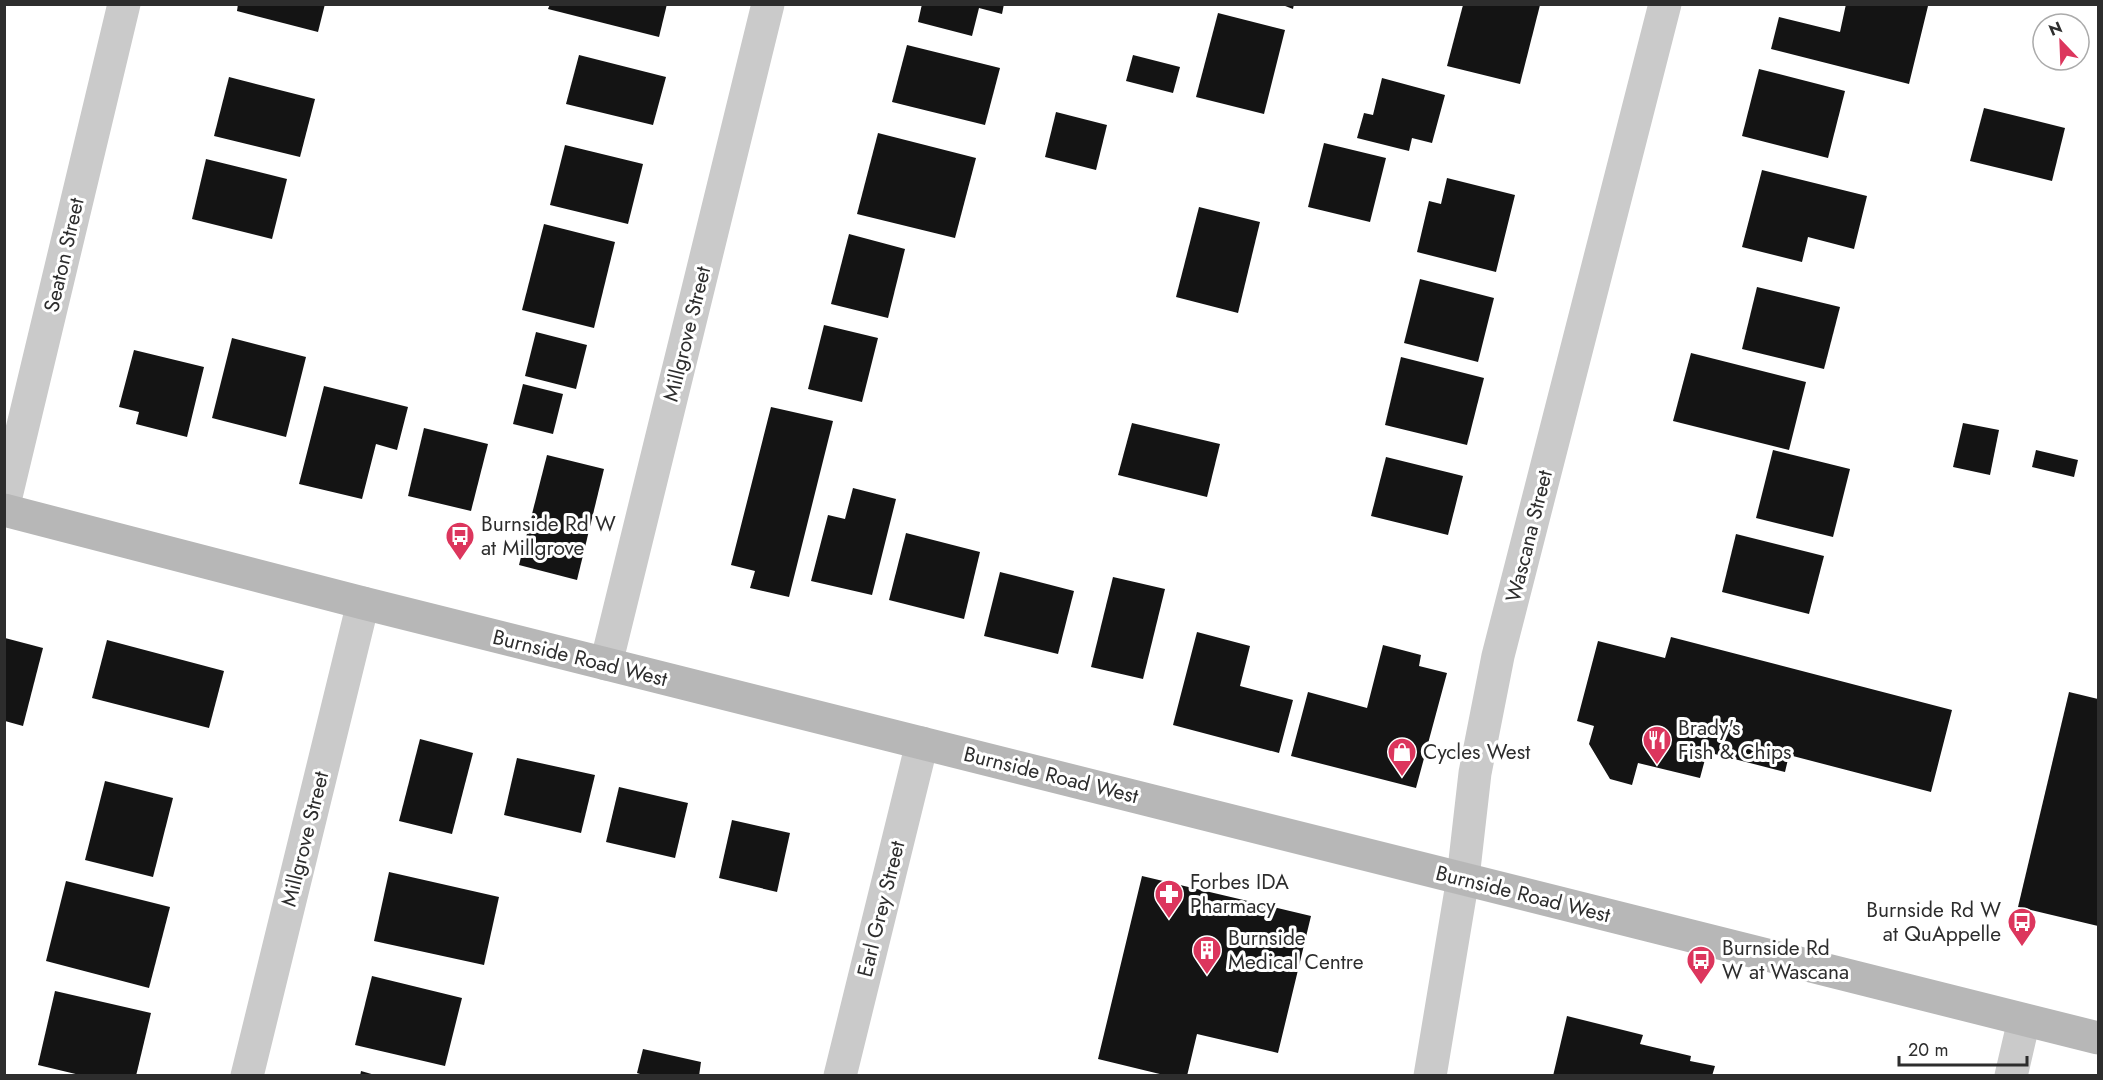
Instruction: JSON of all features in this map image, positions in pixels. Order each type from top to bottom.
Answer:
[{"type":"main road","name":"Burnside Road West","points":[[4,510],[363,603],[2098,1038]]},
{"type":"street","name":"Seaton Street","points":[[4,505],[124,4]]},
{"type":"street","name":"Millgrove Street","points":[[606,664],[768,4]]},
{"type":"street","name":"Wascana Street","points":[[1430,1076],[1463,878],[1475,773],[1498,656],[1665,4]]},
{"type":"street","name":"Millgrove Street","points":[[247,1076],[363,603]]},
{"type":"street","name":"Earl Grey Street","points":[[840,1076],[922,743]]},
{"type":"street","points":[[2011,1076],[2024,1020]]},
{"type":"building","points":[[238,4],[325,4],[318,32],[237,11]]},
{"type":"building","points":[[550,4],[667,4],[659,37],[548,9]]},
{"type":"building","points":[[922,4],[1004,4],[1002,14],[979,8],[972,36],[918,22]]},
{"type":"building","points":[[1280,4],[1294,4],[1293,9]]},
{"type":"building","points":[[1846,4],[1928,6],[1909,84],[1771,49],[1779,17],[1840,32]]},
{"type":"building","points":[[1463,5],[1540,5],[1520,84],[1447,66]]},
{"type":"building","points":[[1218,13],[1285,30],[1264,114],[1196,97]]},
{"type":"building","points":[[907,45],[1000,68],[985,125],[892,102]]},
{"type":"building","points":[[579,55],[666,77],[653,125],[566,104]]},
{"type":"building","points":[[1133,55],[1180,67],[1173,93],[1126,81]]},
{"type":"building","points":[[1759,69],[1845,91],[1828,158],[1742,136]]},
{"type":"building","points":[[229,77],[315,99],[300,157],[214,136]]},
{"type":"building","points":[[1382,78],[1445,95],[1432,143],[1412,138],[1409,151],[1357,138],[1364,113],[1373,115]]},
{"type":"building","points":[[1984,108],[2065,128],[2052,181],[1970,161]]},
{"type":"building","points":[[1056,112],[1107,125],[1096,170],[1045,157]]},
{"type":"building","points":[[878,133],[976,158],[955,238],[857,214]]},
{"type":"building","points":[[1324,143],[1386,158],[1370,222],[1308,207]]},
{"type":"building","points":[[565,145],[643,164],[628,224],[550,205]]},
{"type":"building","points":[[206,159],[287,179],[272,239],[192,219]]},
{"type":"building","points":[[1762,170],[1867,196],[1854,249],[1808,237],[1802,262],[1742,247]]},
{"type":"building","points":[[1447,178],[1515,195],[1496,272],[1417,252],[1429,201],[1441,204]]},
{"type":"building","points":[[1199,207],[1260,222],[1238,313],[1176,297]]},
{"type":"building","points":[[544,224],[615,242],[594,328],[522,310]]},
{"type":"building","points":[[849,234],[905,249],[888,318],[831,304]]},
{"type":"building","points":[[1420,279],[1494,298],[1478,362],[1404,343]]},
{"type":"building","points":[[1757,287],[1840,307],[1824,369],[1742,349]]},
{"type":"building","points":[[824,325],[878,338],[862,402],[808,389]]},
{"type":"building","points":[[536,332],[587,345],[576,389],[525,376]]},
{"type":"building","points":[[232,338],[306,357],[286,437],[212,418]]},
{"type":"building","points":[[134,350],[204,367],[187,437],[136,424],[139,412],[119,407]]},
{"type":"building","points":[[1691,353],[1806,382],[1789,450],[1673,421]]},
{"type":"building","points":[[1401,357],[1484,378],[1467,445],[1385,425]]},
{"type":"building","points":[[523,384],[563,394],[553,434],[513,424]]},
{"type":"building","points":[[324,386],[408,407],[397,450],[376,444],[362,499],[299,484]]},
{"type":"building","points":[[771,407],[833,421],[789,597],[750,588],[755,571],[731,565]]},
{"type":"building","points":[[1132,423],[1220,444],[1207,497],[1118,475]]},
{"type":"building","points":[[1963,423],[1999,430],[1990,475],[1953,467]]},
{"type":"building","points":[[424,428],[488,444],[471,511],[408,496]]},
{"type":"building","points":[[1773,450],[1850,469],[1833,537],[1756,518]]},
{"type":"building","points":[[2036,450],[2078,460],[2074,477],[2032,467]]},
{"type":"building","points":[[547,455],[604,469],[577,580],[519,565]]},
{"type":"building","points":[[1386,457],[1463,476],[1448,535],[1371,516]]},
{"type":"building","points":[[853,488],[896,499],[872,595],[811,581],[828,515],[845,519]]},
{"type":"building","points":[[906,533],[980,552],[964,619],[889,600]]},
{"type":"building","points":[[1736,534],[1824,556],[1809,614],[1722,592]]},
{"type":"building","points":[[1000,572],[1074,591],[1058,654],[984,636]]},
{"type":"building","points":[[1113,577],[1165,589],[1143,679],[1091,667]]},
{"type":"building","points":[[1197,632],[1250,646],[1240,686],[1293,700],[1279,753],[1173,725]]},
{"type":"building","points":[[1671,637],[1952,710],[1931,792],[1789,755],[1785,772],[1707,752],[1700,778],[1638,763],[1632,785],[1610,779],[1589,744],[1594,726],[1577,721],[1598,641],[1665,658]]},
{"type":"building","points":[[5,638],[43,648],[23,726],[5,721]]},
{"type":"building","points":[[107,640],[224,671],[209,728],[92,698]]},
{"type":"building","points":[[1383,645],[1421,655],[1419,666],[1447,673],[1416,788],[1291,756],[1308,692],[1367,708]]},
{"type":"building","points":[[2069,692],[2098,699],[2098,926],[2018,907]]},
{"type":"building","points":[[420,739],[473,753],[452,834],[399,821]]},
{"type":"building","points":[[517,758],[595,775],[581,833],[504,815]]},
{"type":"building","points":[[105,781],[173,798],[153,877],[85,860]]},
{"type":"building","points":[[619,787],[688,803],[675,858],[606,842]]},
{"type":"building","points":[[732,820],[790,833],[777,892],[719,878]]},
{"type":"building","points":[[389,872],[499,897],[484,965],[374,941]]},
{"type":"building","name":"Burnside Medical Centre","points":[[1142,876],[1311,916],[1278,1053],[1197,1034],[1187,1076],[1168,1076],[1098,1059]]},
{"type":"building","points":[[66,881],[170,907],[149,988],[46,961]]},
{"type":"building","points":[[372,976],[462,998],[445,1066],[355,1045]]},
{"type":"building","points":[[55,991],[151,1013],[136,1076],[84,1076],[38,1065]]},
{"type":"building","points":[[1567,1016],[1643,1035],[1640,1044],[1691,1056],[1690,1061],[1715,1066],[1712,1076],[1553,1076]]},
{"type":"building","points":[[643,1049],[701,1062],[699,1076],[646,1076],[637,1073]]},
{"type":"building","points":[[361,1071],[375,1075],[375,1076],[360,1076]]},
{"type":"place","name":"Burnside Rd W at Millgrove","points":[[460,562]]},
{"type":"place","name":"Brady's Fish & Chips","points":[[1657,766]]},
{"type":"place","name":"Cycles West","points":[[1402,778]]},
{"type":"place","name":"Forbes IDA Pharmacy","points":[[1169,920]]},
{"type":"place","name":"Burnside Rd W at QuAppelle","points":[[2022,948]]},
{"type":"place","name":"Burnside Medical Centre","points":[[1207,976]]},
{"type":"place","name":"Burnside Rd W at Wascana","points":[[1701,986]]}]
